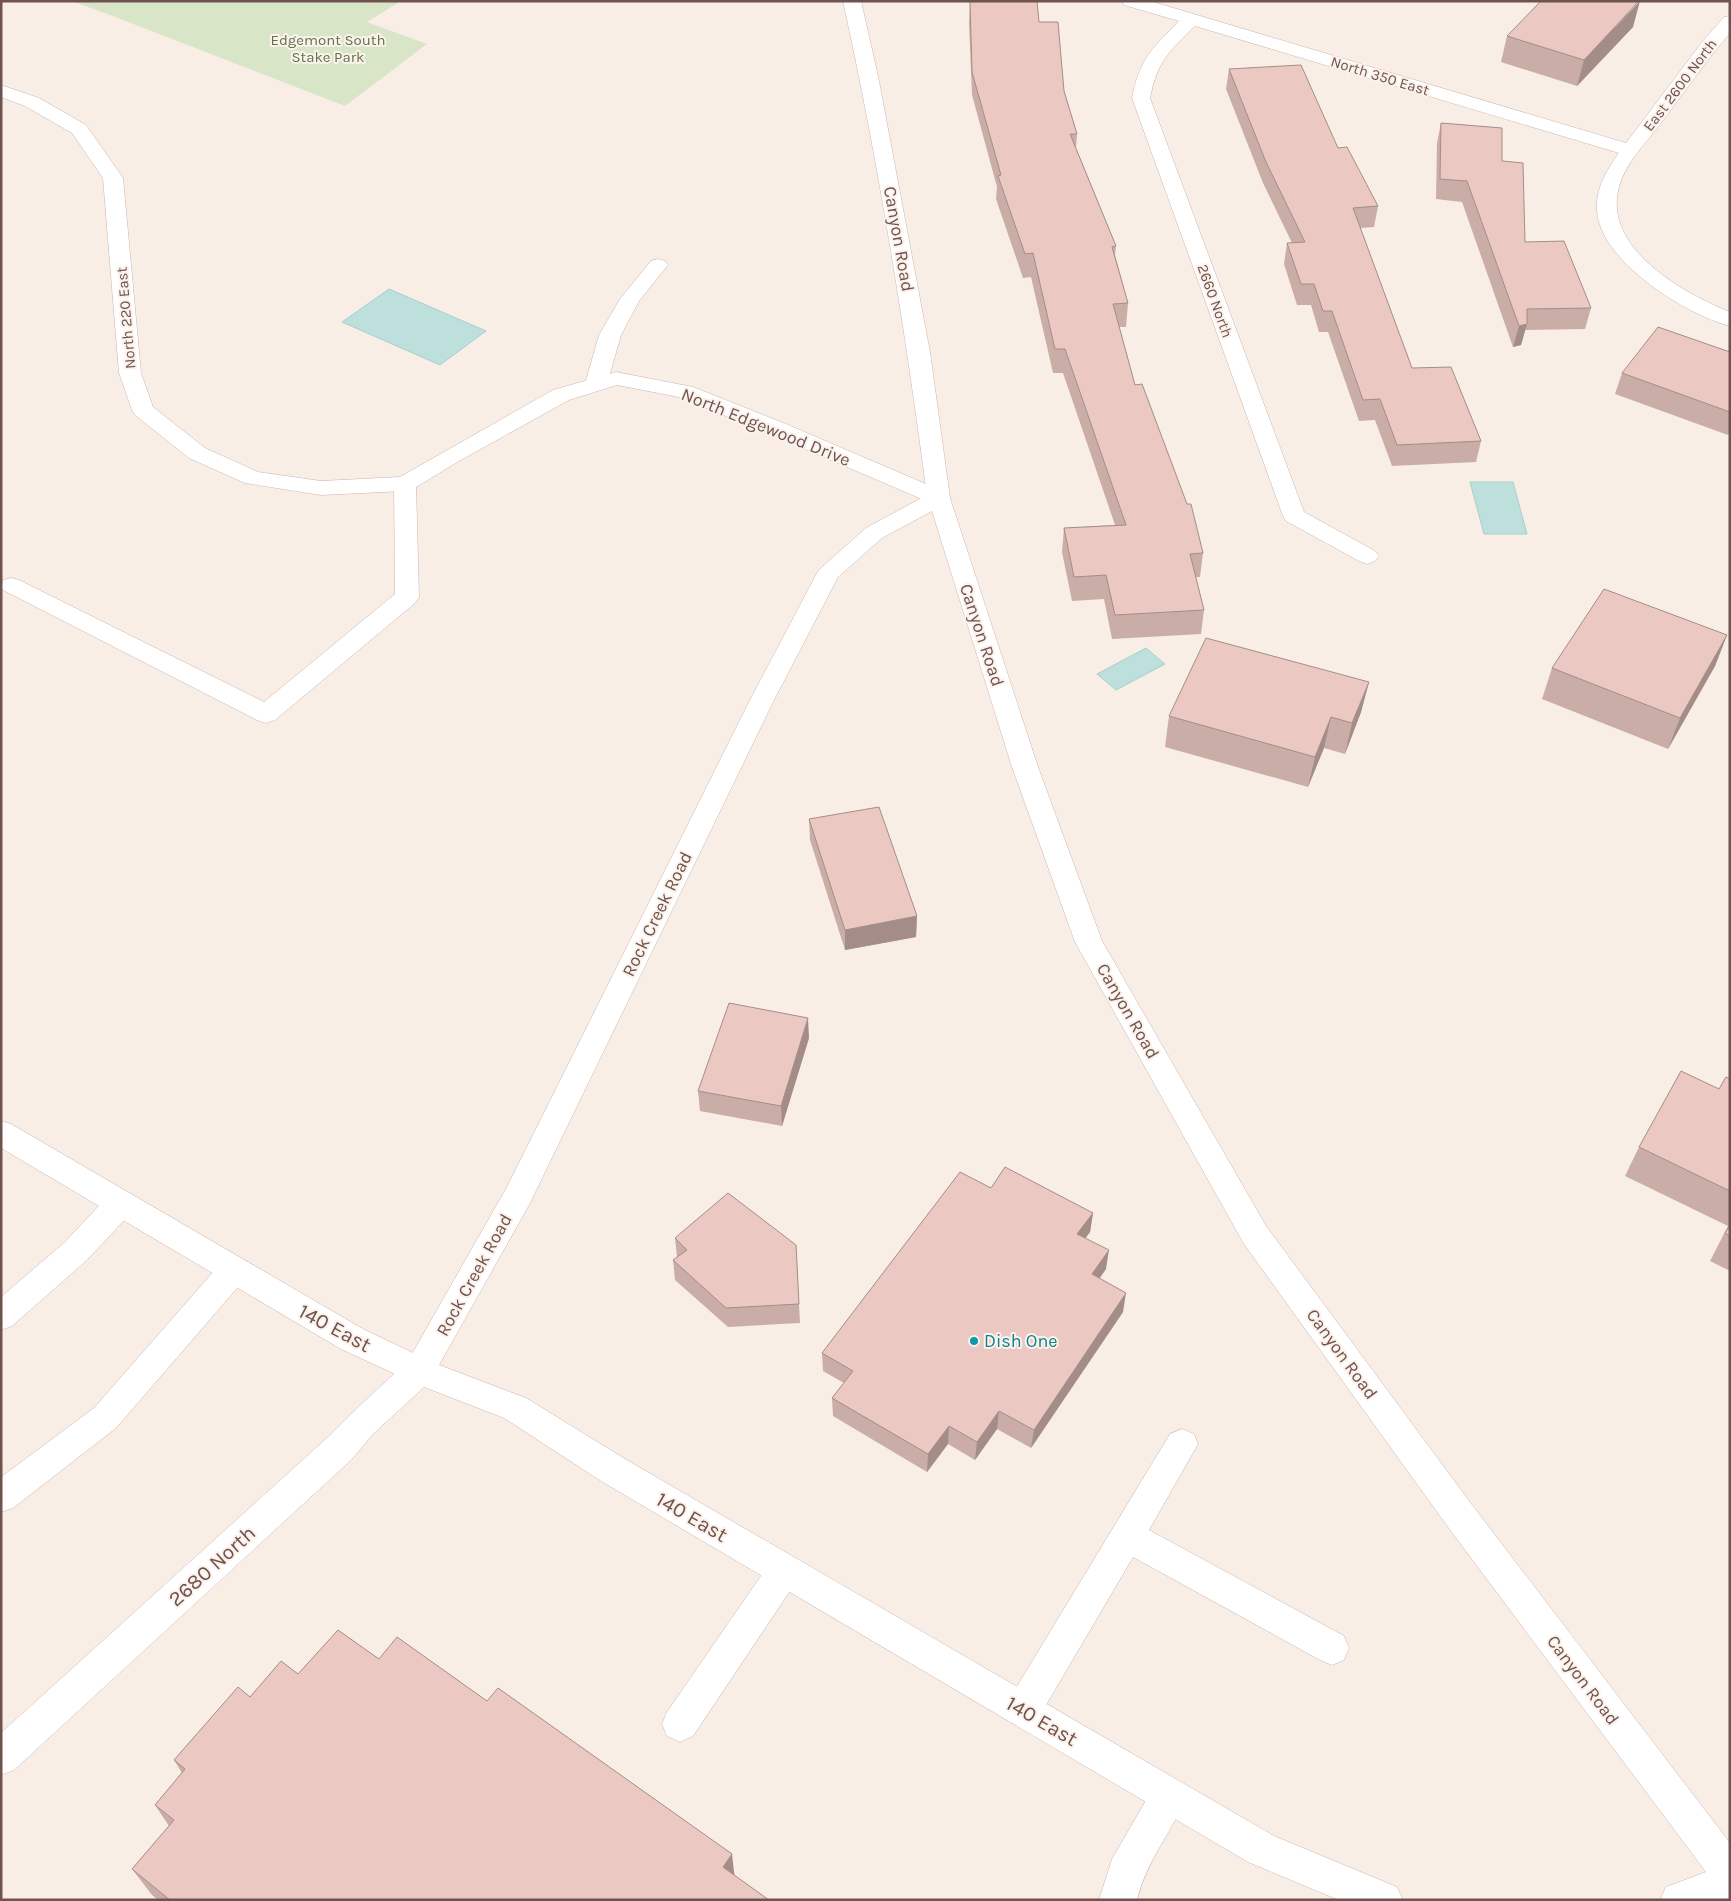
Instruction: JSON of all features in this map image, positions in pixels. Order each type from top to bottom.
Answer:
[{"type":"street","name":"Canyon Road","points":[[852,1],[869,76],[919,352],[939,498],[1025,767],[1089,942],[1250,1227],[1460,1516],[1730,1874]]},
{"type":"street","name":"North 350 East","points":[[1130,1],[1630,150]]},
{"type":"street","name":"2660 North","points":[[1192,19],[1158,53],[1146,75],[1141,98],[1294,516],[1367,556]]},
{"type":"street","name":"East 2600 North","points":[[1730,22],[1722,42],[1630,150],[1609,188],[1606,212],[1617,241],[1643,269],[1676,294],[1716,315],[1730,320]]},
{"type":"street","name":"North 220 East","points":[[1,91],[32,102],[79,130],[113,178],[130,373],[143,410],[197,453],[254,478],[321,488],[404,484]]},
{"type":"street","points":[[596,384],[610,335],[630,299],[658,265]]},
{"type":"street","name":"North Edgewood Drive","points":[[404,484],[561,395],[616,378],[685,392],[939,498]]},
{"type":"street","points":[[11,586],[266,714],[407,597],[404,484]]},
{"type":"street","name":"Rock Creek Road","points":[[419,1371],[518,1196],[761,702],[829,573],[874,533],[939,498]]},
{"type":"street","name":"140 East","points":[[1,1133],[233,1271],[352,1339],[419,1371],[515,1408],[613,1470],[1261,1849],[1384,1900]]},
{"type":"street","points":[[1,1316],[76,1250],[120,1204]]},
{"type":"street","points":[[1,1496],[105,1418],[233,1271]]},
{"type":"street","name":"2680 North","points":[[1,1757],[339,1449],[362,1424],[419,1371]]},
{"type":"street","points":[[1023,1710],[1182,1444]]},
{"type":"street","points":[[1127,1536],[1332,1648]]},
{"type":"street","points":[[680,1724],[784,1570]]},
{"type":"street","points":[[1118,1900],[1125,1872],[1169,1796]]},
{"type":"street","points":[[1679,1900],[1730,1882]]},
{"type":"green space","name":"Edgemont South Stake Park","points":[[71,1],[401,1],[367,22],[427,44],[345,106]]},
{"type":"water","points":[[389,289],[486,331],[440,365],[342,322]]},
{"type":"water","points":[[1470,482],[1513,482],[1527,534],[1484,534]]},
{"type":"water","points":[[1146,648],[1165,664],[1116,690],[1097,674]]},
{"type":"building","points":[[970,1],[1037,1],[1039,22],[1058,22],[1064,91],[1077,134],[1070,134],[1116,246],[1112,247],[1128,303],[1113,304],[1135,385],[1142,384],[1187,504],[1191,504],[1203,553],[1190,554],[1204,610],[1115,615],[1106,575],[1074,577],[1064,528],[1126,525],[1065,349],[1055,349],[1033,253],[1025,254],[998,176],[1001,175],[972,72]]},
{"type":"building","points":[[1541,1],[1639,1],[1584,60],[1507,36]]},
{"type":"building","points":[[1301,65],[1338,148],[1347,147],[1378,206],[1353,208],[1412,368],[1451,367],[1481,441],[1397,445],[1380,399],[1363,400],[1332,311],[1323,311],[1314,284],[1301,284],[1287,243],[1305,242],[1266,162],[1229,69]]},
{"type":"building","points":[[1441,123],[1502,128],[1502,161],[1523,163],[1525,242],[1564,241],[1591,308],[1527,309],[1527,324],[1519,326],[1467,181],[1440,179]]},
{"type":"building","points":[[1658,327],[1730,352],[1730,412],[1622,373]]},
{"type":"building","points":[[1604,589],[1727,635],[1680,718],[1552,668]]},
{"type":"building","points":[[1206,638],[1369,682],[1352,723],[1331,717],[1315,757],[1169,716]]},
{"type":"building","points":[[879,807],[917,916],[845,930],[809,819]]},
{"type":"building","points":[[729,1003],[808,1018],[781,1106],[698,1091]]},
{"type":"building","points":[[1681,1071],[1719,1089],[1726,1077],[1730,1079],[1730,1191],[1639,1147]]},
{"type":"building","name":"Dish One","points":[[1005,1167],[1093,1213],[1077,1234],[1109,1250],[1092,1274],[1126,1293],[1034,1430],[999,1411],[977,1442],[949,1426],[928,1454],[832,1398],[853,1371],[822,1353],[960,1172],[991,1188]]},
{"type":"building","points":[[728,1193],[796,1245],[799,1304],[726,1308],[673,1260],[687,1250],[675,1238]]},
{"type":"building","points":[[1730,1225],[1730,1236],[1725,1233]]},
{"type":"building","points":[[338,1630],[379,1659],[397,1637],[487,1701],[498,1688],[732,1854],[723,1867],[769,1900],[170,1900],[132,1869],[174,1820],[155,1805],[185,1769],[174,1760],[238,1687],[250,1697],[281,1661],[298,1674]]},
{"type":"place","name":"Dish One","points":[[974,1341]]}]
